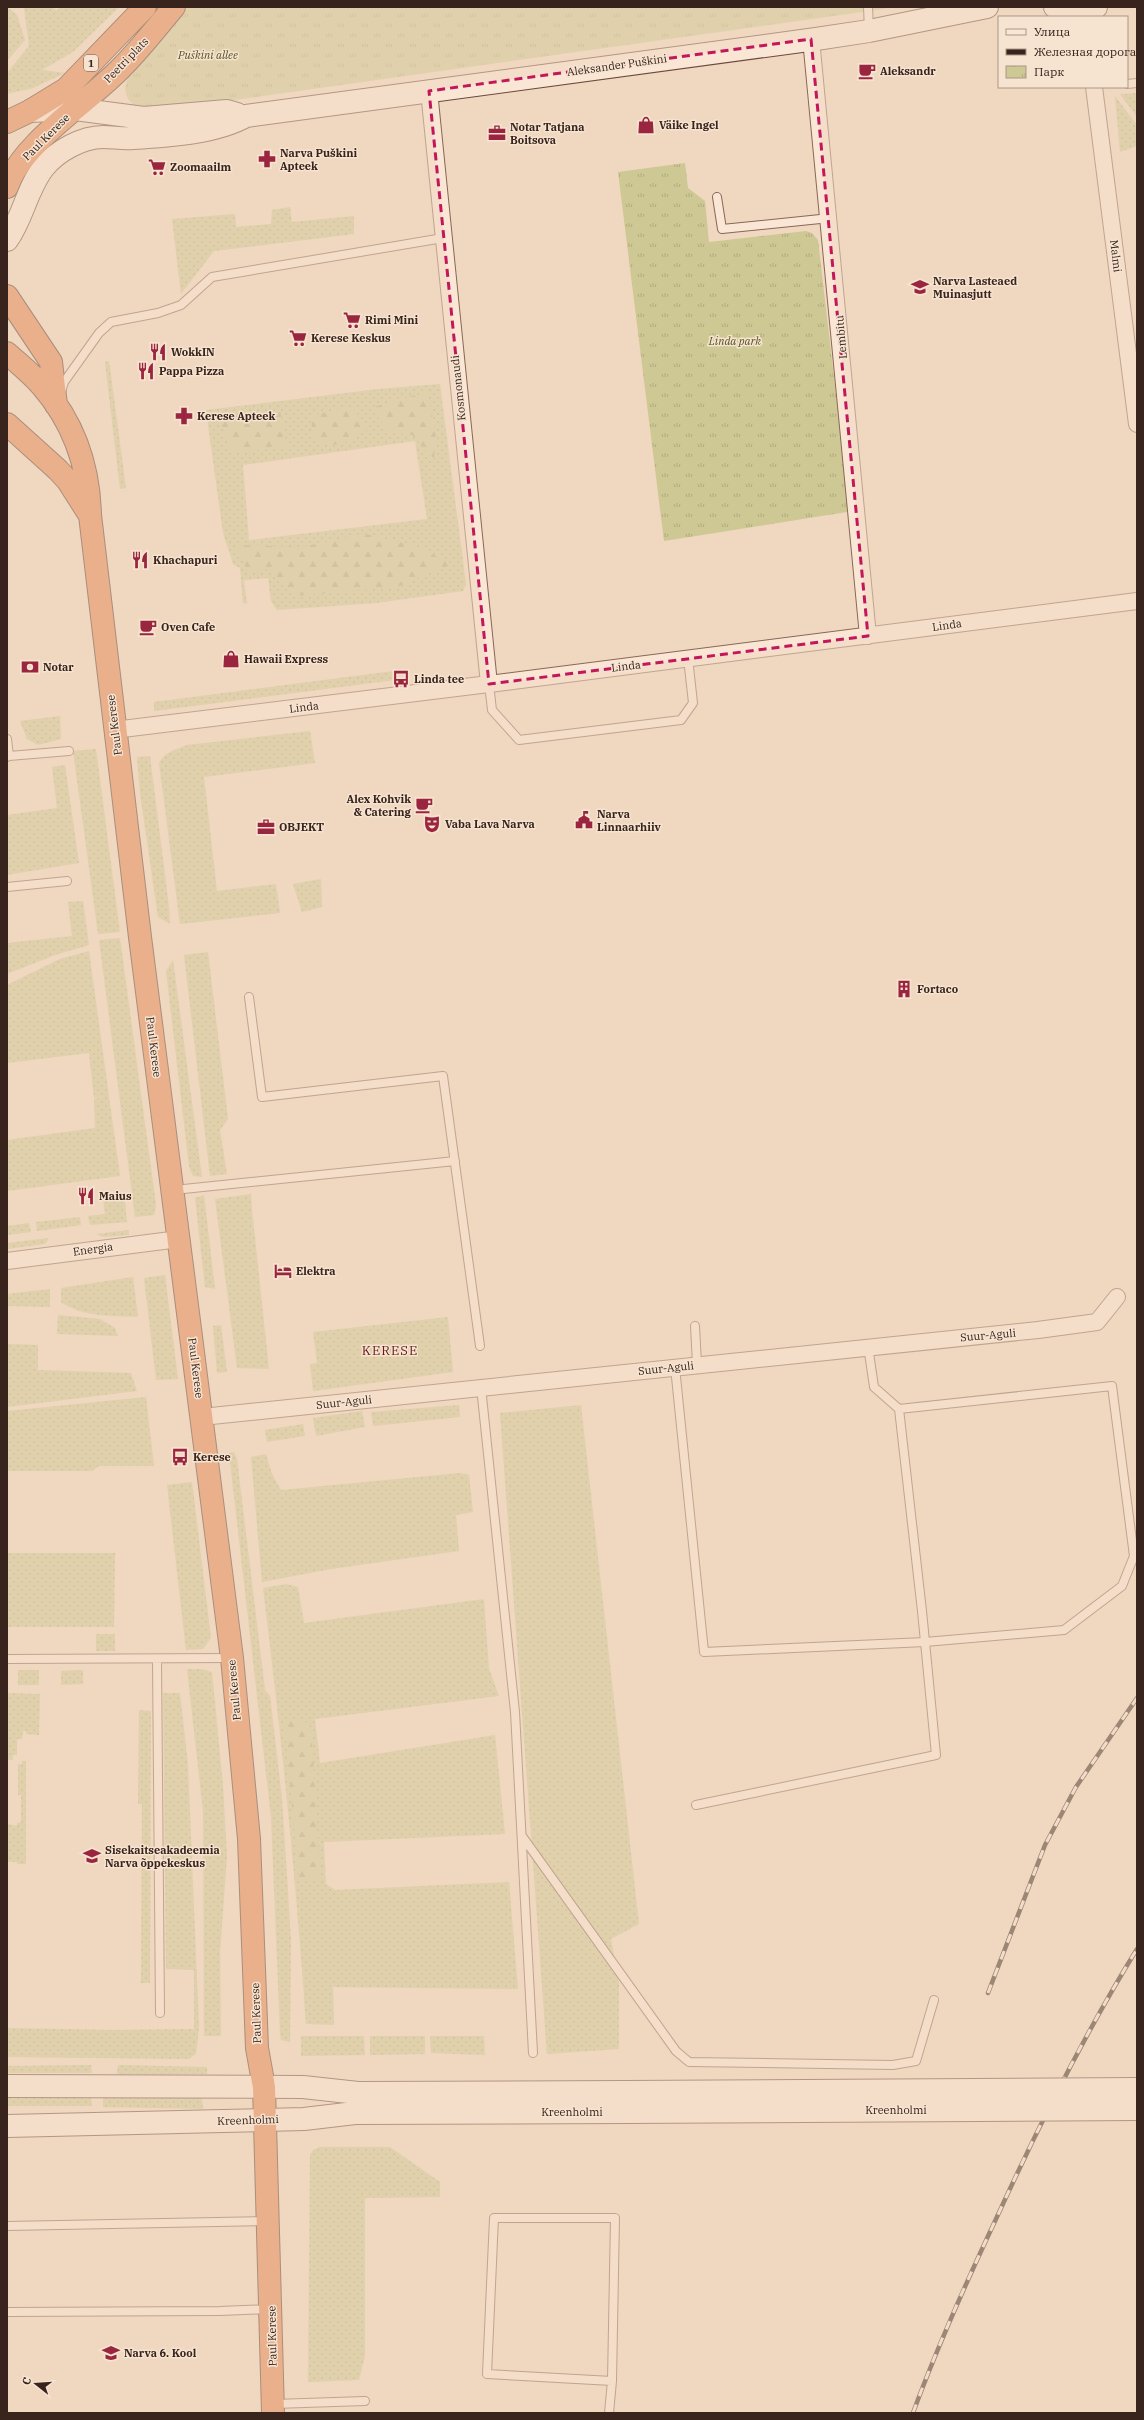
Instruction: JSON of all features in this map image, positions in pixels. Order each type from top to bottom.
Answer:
[{"type":"highway","name":"Peetri plats","points":[[30,111],[66,89],[145,7]]},
{"type":"highway","name":"Peetri plats","points":[[75,109],[122,68],[174,7]]},
{"type":"highway","name":"Paul Kerese","points":[[7,187],[11,175],[33,147],[75,109]]},
{"type":"highway","points":[[7,110],[30,111]]},
{"type":"highway","name":"Aleksander Puškini","points":[[7,122],[30,111]]},
{"type":"highway","points":[[7,296],[51,362],[56,406]]},
{"type":"highway","name":"Paul Kerese","points":[[7,352],[42,386],[56,406],[79,448],[90,493],[90,515],[114,730],[232,1658],[249,1839],[256,2024],[264,2087],[272,2308],[273,2409]]},
{"type":"highway","points":[[7,424],[68,481],[90,515]]},
{"type":"main road","name":"Aleksander Puškini","points":[[30,111],[75,109],[144,118],[227,112],[246,116],[811,39],[869,30],[987,7]]},
{"type":"main road","points":[[1055,7],[1066,14],[1089,13]]},
{"type":"main road","name":"Aleksander Puškini","points":[[7,240],[16,228],[30,192],[44,167],[75,144],[101,137],[132,138],[230,125],[246,116]]},
{"type":"main road","name":"Kreenholmi","points":[[7,2086],[303,2087],[358,2093],[626,2102],[1137,2109]]},
{"type":"main road","name":"Kreenholmi","points":[[7,2126],[265,2120],[355,2113],[626,2102],[1137,2088]]},
{"type":"street","name":"Lembitu","points":[[811,39],[830,218],[868,636]]},
{"type":"street","name":"Malmi","points":[[1094,88],[1137,424]]},
{"type":"street","name":"Kosmonaudi","points":[[429,91],[443,214],[443,238],[489,684]]},
{"type":"street","name":"Linda","points":[[114,730],[489,684],[1137,601]]},
{"type":"street","name":"Energia","points":[[7,1261],[133,1243],[179,1239]]},
{"type":"street","name":"Suur-Aguli","points":[[202,1417],[675,1366],[1038,1330],[1097,1322],[1117,1297]]},
{"type":"lane","points":[[868,7],[869,30]]},
{"type":"lane","points":[[717,197],[722,229],[830,218]]},
{"type":"lane","points":[[56,406],[64,382],[99,333],[111,322],[158,313],[181,305],[212,277],[443,238]]},
{"type":"lane","points":[[489,684],[492,710],[520,740],[681,720],[694,702],[688,658]]},
{"type":"lane","points":[[7,739],[8,757],[69,751]]},
{"type":"lane","points":[[7,887],[67,881]]},
{"type":"lane","points":[[249,997],[262,1097],[443,1076],[480,1346]]},
{"type":"lane","points":[[173,1190],[455,1161]]},
{"type":"lane","points":[[695,1326],[697,1364]]},
{"type":"lane","points":[[696,1805],[936,1755],[899,1409],[874,1387],[868,1346]]},
{"type":"lane","points":[[675,1366],[704,1652],[925,1642],[1064,1630],[1122,1586],[1134,1556],[1112,1386],[899,1409]]},
{"type":"lane","points":[[481,1387],[515,1712],[533,2053]]},
{"type":"lane","points":[[7,1659],[232,1658]]},
{"type":"lane","points":[[157,1659],[160,2013]]},
{"type":"lane","points":[[521,1835],[676,2051],[689,2062],[892,2065],[916,2061],[934,2000]]},
{"type":"lane","points":[[609,2413],[612,2381],[615,2218],[494,2218],[486,2374],[612,2381]]},
{"type":"lane","points":[[7,2226],[269,2221]]},
{"type":"lane","points":[[7,2312],[220,2311],[272,2308]]},
{"type":"lane","points":[[273,2409],[365,2401]]},
{"type":"highlighted area","points":[[811,39],[868,636],[489,684],[429,91]]},
{"type":"green space","points":[[7,7],[17,15],[25,40],[7,61]]},
{"type":"green space","points":[[24,7],[51,7],[57,11],[60,7],[119,7],[73,52],[42,70],[65,73],[33,88],[7,94],[7,73],[29,46]]},
{"type":"green space","name":"Puškini allee","points":[[186,7],[897,7],[150,111],[136,106],[130,101],[126,94],[126,85],[130,74],[148,49]]},
{"type":"green space","points":[[1137,93],[1137,117],[1120,94]]},
{"type":"green space","points":[[1115,96],[1137,125],[1137,146],[1120,152]]},
{"type":"green space","name":"Linda park","points":[[685,163],[688,188],[705,201],[709,242],[806,231],[812,233],[818,240],[849,506],[847,512],[664,541],[618,172]]},
{"type":"green space","points":[[290,207],[292,222],[354,216],[354,234],[214,251],[181,294],[172,219],[235,214],[236,227],[271,224],[272,210]]},
{"type":"green space","points":[[109,361],[126,488],[120,489],[105,362]]},
{"type":"green space","points":[[440,384],[466,584],[463,591],[376,603],[277,610],[271,601],[268,578],[244,580],[247,604],[243,603],[240,568],[233,564],[223,533],[206,410],[378,389]],"holes":[[[415,441],[427,519],[249,540],[243,465]]]},
{"type":"green space","points":[[427,392],[436,431],[434,459],[412,435],[391,433],[370,408]]},
{"type":"green space","points":[[352,406],[368,429],[341,445],[315,443],[310,416]]},
{"type":"green space","points":[[280,410],[287,448],[230,452],[219,418]]},
{"type":"green space","points":[[366,534],[416,546],[452,564],[397,587],[295,596],[270,569],[248,572],[235,545],[301,547]]},
{"type":"green space","points":[[394,671],[395,680],[154,711],[154,702]]},
{"type":"green space","points":[[60,716],[61,739],[38,745],[27,739],[20,721]]},
{"type":"green space","points":[[310,731],[315,763],[204,777],[217,891],[276,884],[280,913],[180,924],[159,763],[164,756],[187,745]]},
{"type":"green space","points":[[96,749],[120,932],[98,934],[73,751]]},
{"type":"green space","points":[[150,756],[170,924],[158,917],[140,793],[137,757]]},
{"type":"green space","points":[[65,765],[79,863],[7,875],[7,815],[57,808],[52,767]]},
{"type":"green space","points":[[321,879],[322,907],[302,912],[293,884]]},
{"type":"green space","points":[[83,901],[89,945],[55,955],[7,974],[7,943],[72,936],[68,902]]},
{"type":"green space","points":[[120,938],[156,1205],[154,1215],[135,1217],[99,940]]},
{"type":"green space","points":[[89,951],[120,1176],[7,1191],[7,1140],[95,1128],[94,1099],[104,1096],[94,1098],[89,1053],[7,1063],[7,985],[60,959]]},
{"type":"green space","points":[[208,952],[228,1119],[220,1130],[227,1174],[210,1176],[184,955]]},
{"type":"green space","points":[[173,960],[202,1177],[193,1176],[189,1166],[166,971]]},
{"type":"green space","points":[[124,1193],[127,1222],[90,1225],[88,1216],[105,1214],[103,1196]]},
{"type":"green space","points":[[251,1194],[269,1369],[237,1368],[215,1199]]},
{"type":"green space","points":[[204,1195],[215,1289],[205,1287],[195,1198]]},
{"type":"green space","points":[[80,1217],[81,1225],[37,1231],[36,1222]]},
{"type":"green space","points":[[29,1223],[31,1232],[7,1235],[7,1226]]},
{"type":"green space","points":[[129,1230],[129,1235],[102,1237],[97,1234]]},
{"type":"green space","points":[[49,1238],[45,1244],[7,1249],[7,1243]]},
{"type":"green space","points":[[165,1275],[178,1379],[156,1380],[144,1278]]},
{"type":"green space","points":[[133,1277],[138,1317],[98,1315],[79,1311],[61,1302],[61,1288]]},
{"type":"green space","points":[[50,1289],[50,1307],[7,1306],[7,1294]]},
{"type":"green space","points":[[58,1315],[100,1319],[115,1328],[118,1336],[57,1334]]},
{"type":"green space","points":[[448,1317],[453,1372],[313,1391],[310,1364],[317,1363],[313,1332]]},
{"type":"green space","points":[[221,1325],[227,1372],[217,1373],[213,1326]]},
{"type":"green space","points":[[7,1344],[38,1345],[38,1370],[131,1373],[137,1391],[7,1407]]},
{"type":"green space","points":[[146,1397],[154,1466],[99,1466],[92,1471],[7,1471],[7,1411]]},
{"type":"green space","points":[[459,1405],[460,1417],[373,1426],[371,1412]]},
{"type":"green space","points":[[581,1405],[639,1924],[611,1939],[619,1983],[619,2049],[547,2054],[500,1413]]},
{"type":"green space","points":[[362,1411],[365,1427],[316,1436],[313,1418]]},
{"type":"green space","points":[[303,1424],[305,1436],[267,1442],[265,1430]]},
{"type":"green space","points":[[234,1452],[237,1459],[265,1690],[270,1696],[282,1798],[291,1939],[290,2042],[281,2040],[280,2033],[271,1817],[229,1453]]},
{"type":"green space","points":[[266,1454],[272,1474],[281,1490],[460,1473],[469,1475],[473,1512],[456,1515],[459,1551],[331,1569],[262,1582],[251,1457]]},
{"type":"green space","points":[[192,1482],[211,1638],[203,1649],[186,1650],[167,1485]]},
{"type":"green space","points":[[7,1553],[115,1553],[114,1627],[7,1627]]},
{"type":"green space","points":[[286,1584],[298,1587],[304,1623],[484,1599],[489,1669],[499,1696],[315,1719],[320,1763],[495,1735],[505,1834],[324,1842],[326,1884],[335,1890],[509,1882],[518,1989],[333,1987],[334,2025],[306,2024],[288,1806],[263,1588]]},
{"type":"green space","points":[[96,1634],[115,1634],[115,1651],[96,1651]]},
{"type":"green space","points":[[187,1669],[201,1669],[212,1672],[223,1785],[227,1856],[220,1953],[221,2036],[204,2036],[203,1811]]},
{"type":"green space","points":[[18,1670],[39,1670],[39,1685],[18,1685]]},
{"type":"green space","points":[[83,1670],[83,1684],[61,1685],[61,1671]]},
{"type":"green space","points":[[7,1693],[40,1694],[39,1735],[26,1734],[26,1731],[23,1731],[22,1739],[17,1739],[17,1755],[13,1755],[13,1760],[7,1760]]},
{"type":"green space","points":[[163,1693],[180,1693],[188,1765],[199,2028],[196,2054],[189,2059],[7,2057],[7,2028],[113,2030],[194,2029],[194,1970],[166,1969]]},
{"type":"green space","points":[[139,1710],[151,1711],[150,1983],[141,1983],[142,1804],[138,1804]]},
{"type":"green space","points":[[284,1719],[311,1723],[320,1880],[299,1882]]},
{"type":"green space","points":[[22,1761],[26,1761],[26,1864],[17,1864],[17,1862],[7,1862],[7,1814],[8,1824],[17,1826],[17,1823],[21,1822],[21,1795],[18,1795],[18,1764],[22,1764]]},
{"type":"green space","points":[[301,2036],[364,2036],[365,2055],[301,2056]]},
{"type":"green space","points":[[370,2036],[425,2036],[425,2054],[370,2055]]},
{"type":"green space","points":[[430,2036],[484,2036],[485,2055],[431,2053]]},
{"type":"green space","points":[[91,2065],[92,2073],[7,2073],[7,2066]]},
{"type":"green space","points":[[118,2065],[207,2067],[207,2074],[117,2074]]},
{"type":"green space","points":[[7,2098],[91,2098],[92,2106],[7,2106]]},
{"type":"green space","points":[[103,2098],[202,2098],[203,2109],[103,2107]]},
{"type":"green space","points":[[320,2147],[390,2147],[440,2182],[440,2197],[365,2198],[365,2356],[359,2380],[308,2382],[310,2155],[313,2150]]},
{"type":"railway","points":[[988,1993],[1045,1845],[1076,1787],[1137,1698]]},
{"type":"railway","points":[[913,2413],[952,2315],[1028,2150],[1080,2048],[1137,1949]]},
{"type":"place","name":"Aleksandr","points":[[867,71]]},
{"type":"place","name":"Väike Ingel","points":[[646,125]]},
{"type":"place","name":"Notar Tatjana Boitsova","points":[[497,133]]},
{"type":"place","name":"Narva Puškini Apteek","points":[[267,159]]},
{"type":"place","name":"Zoomaailm","points":[[157,167]]},
{"type":"place","name":"Narva Lasteaed Muinasjutt","points":[[920,287]]},
{"type":"place","name":"Rimi Mini","points":[[352,320]]},
{"type":"place","name":"Kerese Keskus","points":[[298,338]]},
{"type":"place","name":"WokkIN","points":[[158,352]]},
{"type":"place","name":"Pappa Pizza","points":[[146,371]]},
{"type":"place","name":"Kerese Apteek","points":[[184,416]]},
{"type":"place","name":"Khachapuri","points":[[140,560]]},
{"type":"place","name":"Oven Cafe","points":[[148,627]]},
{"type":"place","name":"Hawaii Express","points":[[231,659]]},
{"type":"place","name":"Notar","points":[[30,667]]},
{"type":"place","name":"Linda tee","points":[[401,679]]},
{"type":"place","name":"Alex Kohvik & Catering","points":[[424,805]]},
{"type":"place","name":"Narva Linnaarhiiv","points":[[584,820]]},
{"type":"place","name":"Vaba Lava Narva","points":[[432,824]]},
{"type":"place","name":"OBJEKT","points":[[266,827]]},
{"type":"place","name":"Fortaco","points":[[904,989]]},
{"type":"place","name":"Maius","points":[[86,1196]]},
{"type":"place","name":"Elektra","points":[[283,1271]]},
{"type":"place","name":"Kerese","points":[[180,1457]]},
{"type":"place","name":"Sisekaitseakadeemia Narva õppekeskus","points":[[92,1856]]},
{"type":"place","name":"Narva 6. Kool","points":[[111,2353]]},
{"type":"district","name":"KERESE","points":[[390,1350]]}]
